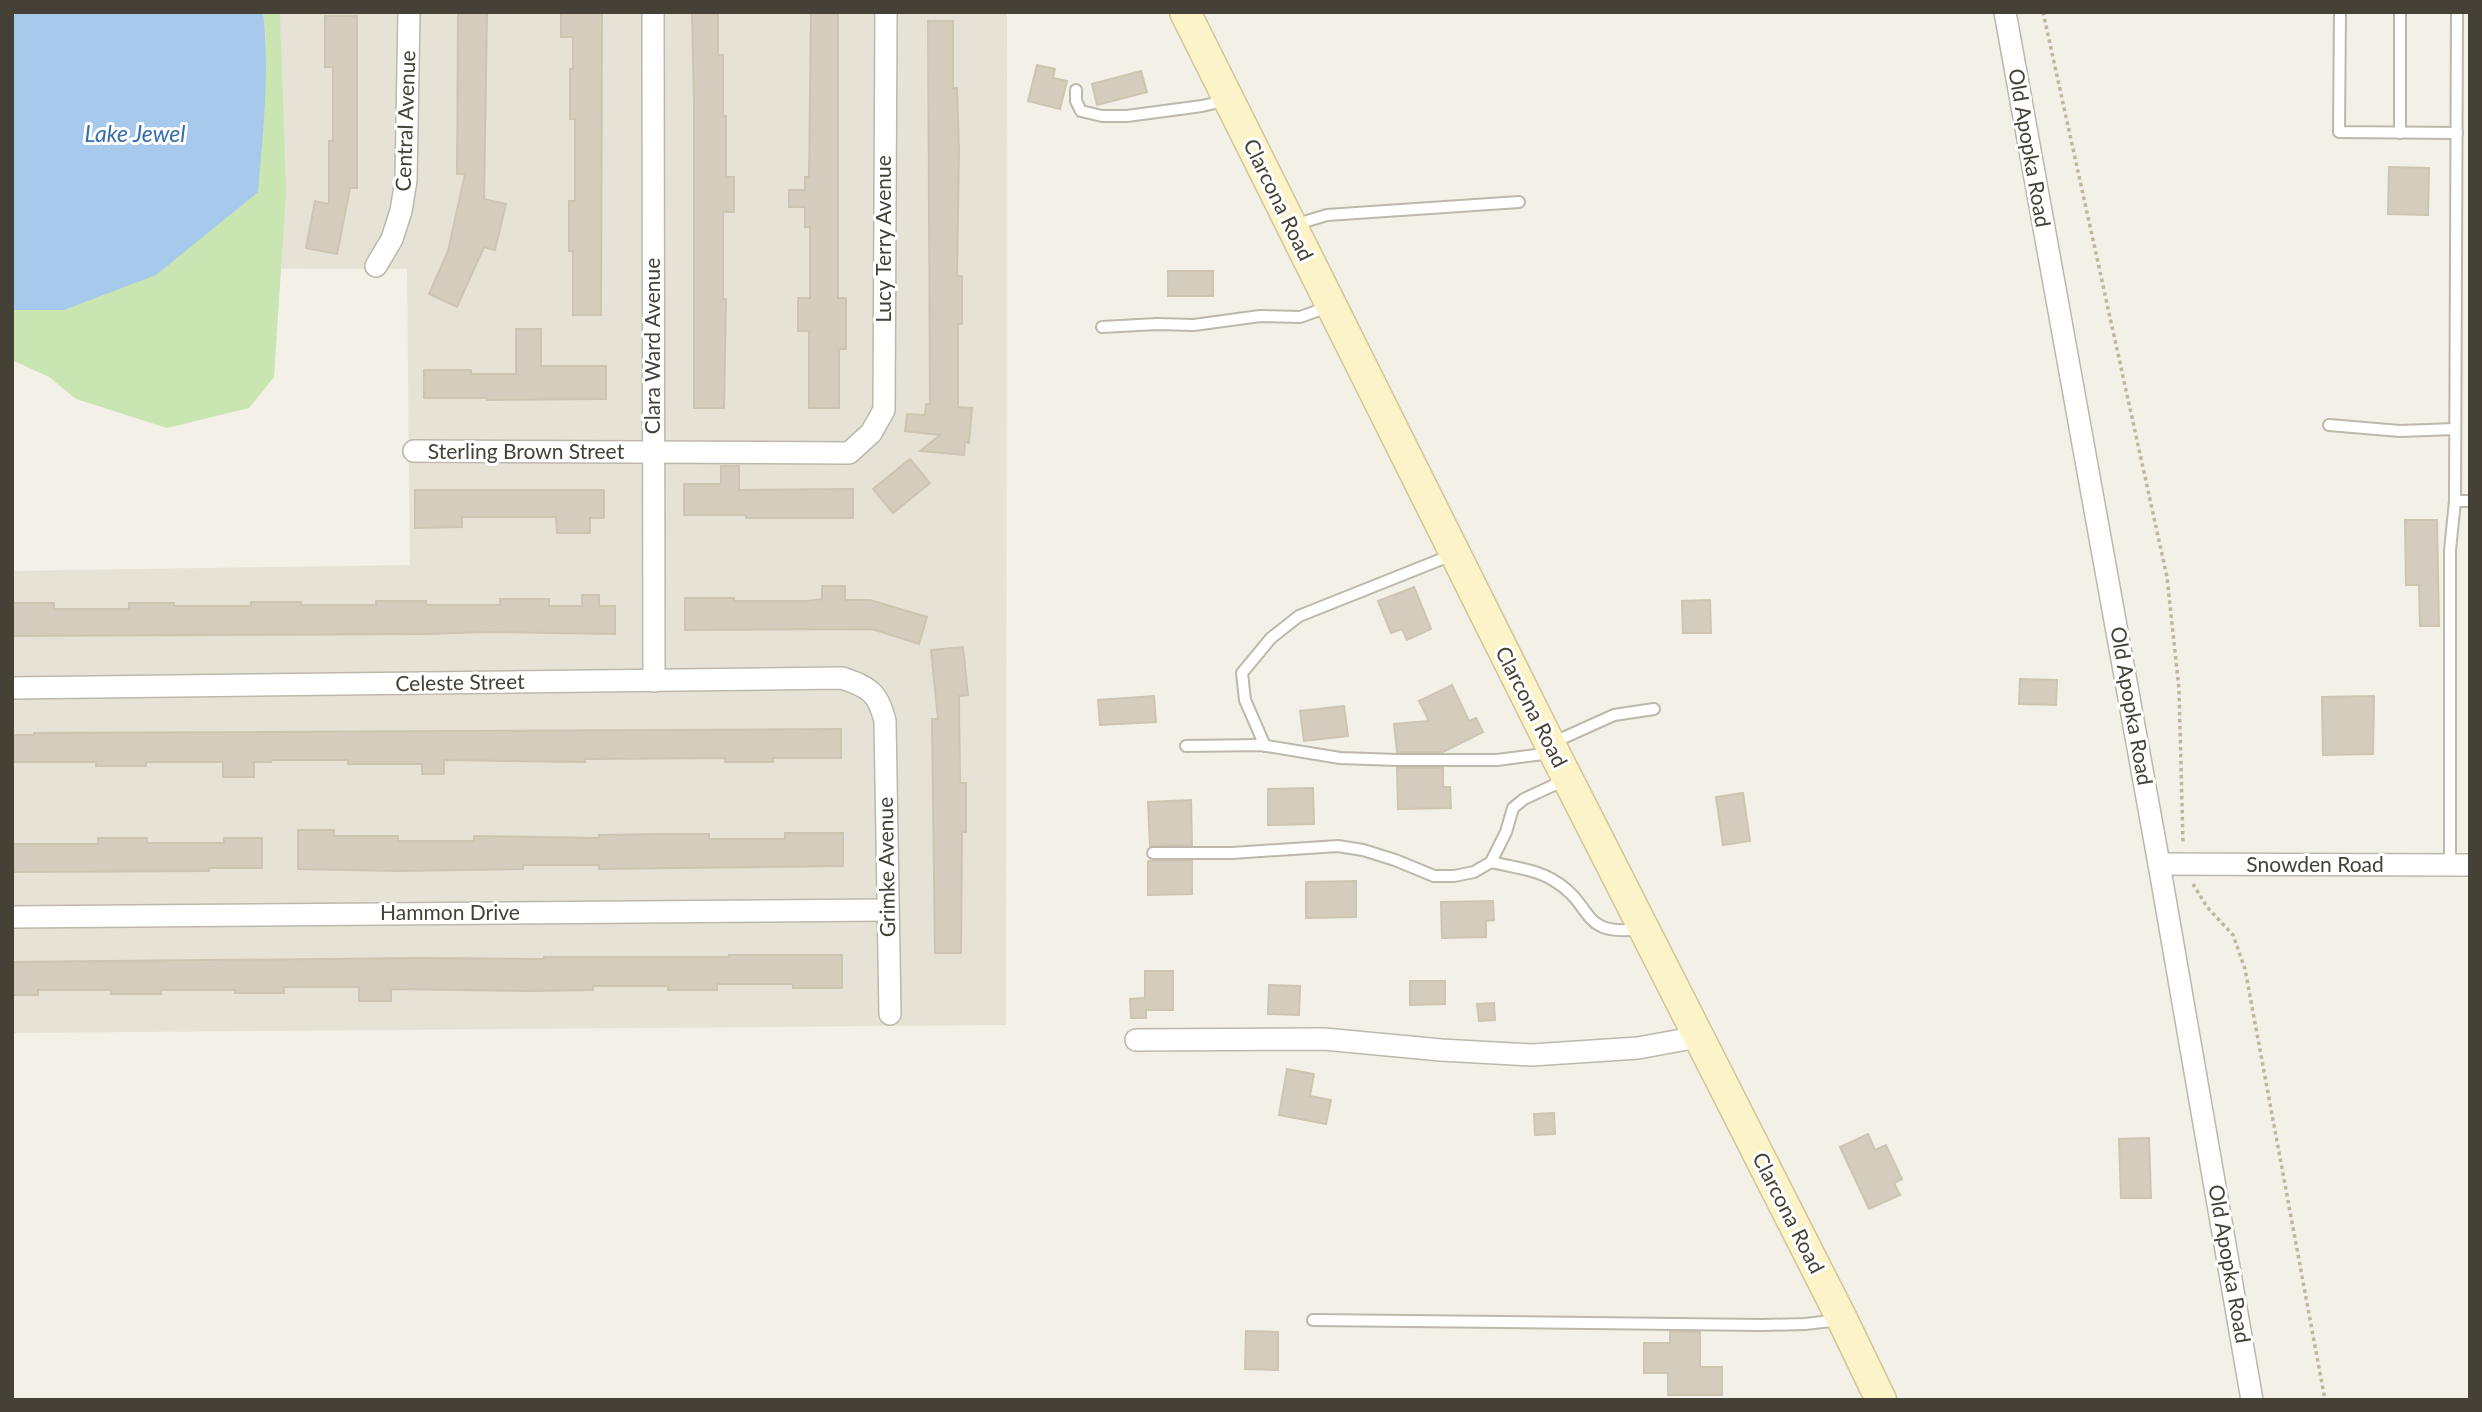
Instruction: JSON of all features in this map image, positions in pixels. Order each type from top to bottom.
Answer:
[{"type":"main road","name":"Clarcona Road","points":[[1185,12],[1551,748],[1881,1400]]},
{"type":"street","name":"Central Avenue","points":[[376,266],[392,240],[401,211],[406,180],[409,12]]},
{"type":"street","name":"Clara Ward Avenue","points":[[653,12],[654,681]]},
{"type":"street","name":"Lucy Terry Avenue","points":[[849,453],[871,433],[884,410],[886,12]]},
{"type":"street","name":"Old Apopka Road","points":[[2005,12],[2159,864],[2252,1400]]},
{"type":"street","name":"Sterling Brown Street","points":[[414,451],[849,453]]},
{"type":"street","name":"Celeste Street","points":[[12,688],[842,678],[864,685],[880,700],[885,720]]},
{"type":"street","name":"Grimke Avenue","points":[[885,720],[890,1014]]},
{"type":"street","name":"Snowden Road","points":[[2159,864],[2460,865]]},
{"type":"street","name":"Hammon Drive","points":[[12,916],[888,909]]},
{"type":"street","points":[[1136,1040],[1324,1039],[1532,1055],[1638,1048],[1698,1037]]},
{"type":"lane","points":[[2340,12],[2339,132],[2457,133]]},
{"type":"lane","points":[[2400,12],[2400,133]]},
{"type":"lane","points":[[2457,12],[2455,501],[2450,550],[2460,865]]},
{"type":"lane","points":[[2457,47],[2470,46]]},
{"type":"lane","points":[[1076,90],[1076,101],[1081,111],[1102,116],[1144,114],[1202,106],[1228,99]]},
{"type":"lane","points":[[1291,225],[1327,215],[1519,202]]},
{"type":"lane","points":[[2456,220],[2470,220]]},
{"type":"lane","points":[[1102,327],[1194,325],[1260,316],[1300,317],[1331,306]]},
{"type":"lane","points":[[2455,410],[2470,410]]},
{"type":"lane","points":[[2329,425],[2400,431],[2455,429]]},
{"type":"lane","points":[[2455,501],[2470,501]]},
{"type":"lane","points":[[1265,746],[1245,700],[1242,673],[1271,638],[1299,616],[1455,554]]},
{"type":"lane","points":[[1186,746],[1265,746],[1340,758],[1497,760],[1551,748],[1614,715],[1654,709]]},
{"type":"lane","points":[[1153,853],[1232,853],[1338,846],[1374,853],[1434,876],[1474,873],[1490,862],[1506,832],[1513,808],[1524,799],[1567,779]]},
{"type":"lane","points":[[1490,862],[1543,874],[1555,880],[1572,893],[1595,923],[1605,930],[1620,932],[1643,929]]},
{"type":"lane","points":[[1313,1320],[1762,1325],[1842,1320]]},
{"type":"path","points":[[2043,12],[2167,577],[2179,689],[2183,864],[2207,907],[2232,935],[2245,969],[2325,1400]]},
{"type":"shaded area","points":[[147,12],[1007,12],[1006,1025],[12,1033],[12,571],[410,565],[407,269],[41,268]]},
{"type":"green space","points":[[263,12],[280,12],[286,192],[274,377],[249,408],[167,428],[76,399],[49,377],[12,360],[12,310],[64,310],[264,121],[266,37]]},
{"type":"water","name":"Lake Jewel","points":[[12,12],[263,12],[266,79],[258,192],[156,275],[64,310],[12,310]]},
{"type":"building","points":[[458,12],[487,12],[484,199],[506,204],[495,250],[484,247],[457,307],[429,294],[448,251],[465,174],[457,174]]},
{"type":"building","points":[[561,12],[602,12],[601,315],[573,315],[573,251],[569,251],[569,201],[575,201],[575,119],[570,119],[573,37],[561,37]]},
{"type":"building","points":[[692,12],[718,12],[718,55],[723,55],[723,116],[726,116],[726,177],[734,177],[734,212],[723,212],[723,299],[726,299],[724,408],[694,408]]},
{"type":"building","points":[[811,12],[838,12],[838,298],[846,298],[846,349],[839,349],[839,408],[809,408],[809,331],[798,331],[798,298],[810,298],[810,227],[805,227],[805,207],[789,207],[789,190],[805,190],[805,177],[809,177]]},
{"type":"building","points":[[325,16],[357,16],[357,188],[350,188],[337,254],[306,248],[315,201],[329,204],[329,141],[333,141],[333,67],[325,67]]},
{"type":"building","points":[[928,21],[953,21],[953,88],[957,88],[959,149],[957,276],[962,276],[962,324],[958,324],[958,407],[972,408],[969,443],[965,442],[964,455],[920,451],[940,435],[905,431],[907,414],[925,415],[926,404],[930,404]]},
{"type":"building","points":[[1037,65],[1055,69],[1053,78],[1067,81],[1060,109],[1028,101]]},
{"type":"building","points":[[1141,71],[1147,92],[1097,105],[1092,84]]},
{"type":"building","points":[[2389,167],[2429,168],[2428,215],[2388,214]]},
{"type":"building","points":[[1168,271],[1213,271],[1213,296],[1168,296]]},
{"type":"building","points":[[516,329],[541,329],[541,366],[606,366],[606,399],[424,398],[424,370],[516,374]]},
{"type":"building","points":[[910,459],[930,483],[893,513],[873,489]]},
{"type":"building","points":[[721,466],[739,466],[739,490],[853,489],[853,518],[684,515],[684,484],[721,484]]},
{"type":"building","points":[[415,490],[604,490],[604,518],[590,518],[590,533],[557,533],[556,517],[462,517],[462,527],[415,528]]},
{"type":"building","points":[[2405,520],[2437,520],[2439,626],[2420,626],[2419,585],[2406,585]]},
{"type":"building","points":[[822,586],[845,586],[845,600],[870,600],[927,617],[919,644],[872,629],[685,630],[685,598],[808,601],[822,599]]},
{"type":"building","points":[[1414,587],[1431,629],[1407,640],[1402,629],[1391,633],[1378,601]]},
{"type":"building","points":[[582,595],[599,595],[599,606],[615,606],[615,634],[487,632],[12,636],[12,603],[54,603],[54,609],[129,609],[129,603],[251,606],[251,602],[376,605],[376,601],[426,601],[426,605],[500,605],[500,599],[549,599],[549,606],[582,606]]},
{"type":"building","points":[[1710,600],[1711,633],[1683,633],[1682,601]]},
{"type":"building","points":[[963,647],[968,695],[959,696],[960,783],[966,783],[966,832],[962,832],[961,953],[935,953],[932,719],[938,719],[931,650]]},
{"type":"building","points":[[2020,679],[2057,680],[2056,705],[2019,704]]},
{"type":"building","points":[[1452,685],[1469,721],[1476,718],[1483,732],[1443,752],[1397,752],[1394,724],[1429,721],[1419,701]]},
{"type":"building","points":[[1154,696],[1156,722],[1100,725],[1098,700]]},
{"type":"building","points":[[2374,696],[2373,754],[2323,755],[2322,697]]},
{"type":"building","points":[[1344,706],[1348,736],[1304,741],[1300,711]]},
{"type":"building","points":[[841,729],[841,758],[773,758],[773,762],[725,762],[725,758],[585,759],[585,762],[444,760],[444,774],[422,774],[422,764],[271,760],[254,762],[254,777],[223,777],[223,762],[146,762],[146,766],[96,766],[96,762],[12,762],[12,735],[34,733]]},
{"type":"building","points":[[1397,768],[1443,768],[1443,787],[1450,787],[1451,808],[1398,809]]},
{"type":"building","points":[[1313,788],[1314,824],[1268,825],[1268,789]]},
{"type":"building","points":[[1743,793],[1750,841],[1723,845],[1716,797]]},
{"type":"building","points":[[1191,800],[1192,845],[1150,846],[1148,802]]},
{"type":"building","points":[[298,830],[334,830],[334,836],[398,836],[398,841],[474,841],[474,836],[599,838],[599,835],[662,834],[709,834],[709,839],[785,839],[785,833],[843,833],[843,866],[599,869],[599,865],[523,865],[523,869],[298,869]]},
{"type":"building","points":[[98,838],[147,838],[147,843],[224,843],[224,838],[262,838],[262,868],[209,868],[209,871],[12,872],[12,844],[98,844]]},
{"type":"building","points":[[1148,861],[1192,861],[1192,894],[1148,895]]},
{"type":"building","points":[[1356,881],[1356,917],[1306,918],[1306,882]]},
{"type":"building","points":[[1493,901],[1494,920],[1486,921],[1486,937],[1442,938],[1441,902]]},
{"type":"building","points":[[842,955],[842,988],[793,988],[793,984],[717,984],[717,990],[668,990],[668,986],[593,986],[593,990],[532,991],[391,989],[391,1001],[359,1001],[359,987],[284,987],[284,993],[161,990],[161,994],[111,994],[111,990],[38,990],[38,995],[12,995],[12,962],[544,959]]},
{"type":"building","points":[[1145,971],[1173,971],[1173,1010],[1146,1010],[1146,1018],[1131,1018],[1130,999],[1145,998]]},
{"type":"building","points":[[1410,981],[1445,981],[1445,1004],[1410,1005]]},
{"type":"building","points":[[1269,985],[1300,986],[1299,1015],[1268,1014]]},
{"type":"building","points":[[1494,1003],[1495,1020],[1479,1021],[1477,1004]]},
{"type":"building","points":[[1287,1069],[1314,1074],[1310,1096],[1331,1100],[1326,1124],[1279,1115]]},
{"type":"building","points":[[1554,1113],[1555,1134],[1535,1135],[1534,1114]]},
{"type":"building","points":[[1868,1134],[1875,1150],[1886,1145],[1902,1179],[1894,1183],[1900,1195],[1869,1209],[1840,1147]]},
{"type":"building","points":[[2149,1138],[2151,1198],[2121,1198],[2119,1139]]},
{"type":"building","points":[[1246,1331],[1278,1332],[1278,1370],[1245,1369]]},
{"type":"building","points":[[1670,1332],[1700,1332],[1700,1367],[1722,1367],[1722,1395],[1668,1395],[1668,1373],[1644,1373],[1644,1343],[1670,1343]]}]
